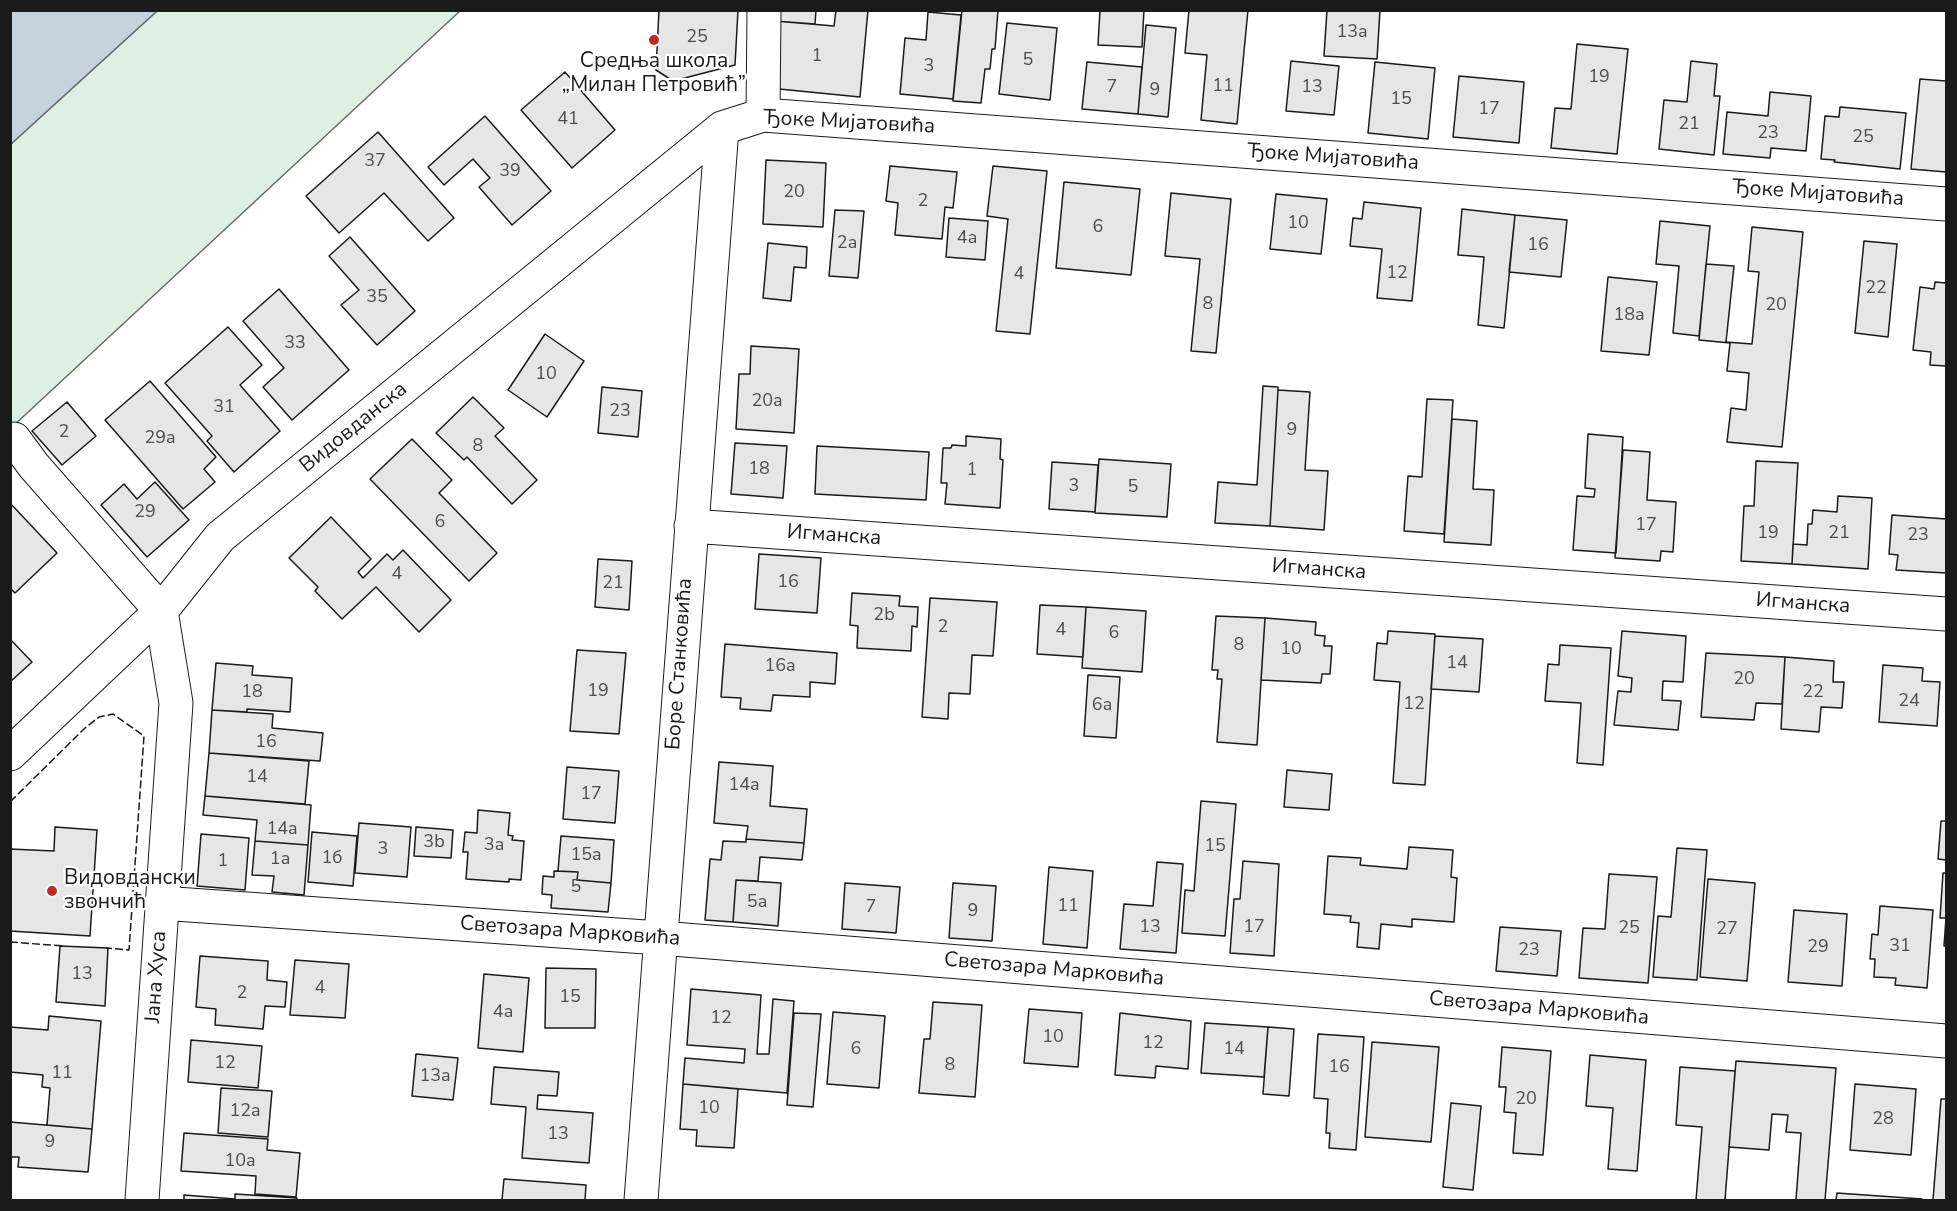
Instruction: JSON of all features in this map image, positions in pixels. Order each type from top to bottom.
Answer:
[{"type":"street","points":[[763,115],[764,10]]},
{"type":"street","name":"Ђоке Мијатовића","points":[[722,128],[763,115],[1947,204]]},
{"type":"street","name":"Боре Станковића","points":[[641,1200],[722,128]]},
{"type":"street","name":"Видовданска","points":[[10,754],[161,611],[220,537],[722,128]]},
{"type":"street","points":[[14,439],[34,466],[161,611]]},
{"type":"street","name":"Игманска","points":[[691,526],[1947,614]]},
{"type":"street","name":"Јана Хуса","points":[[142,1200],[176,703],[161,611]]},
{"type":"street","name":"Светозара Марковића","points":[[161,903],[660,938],[1947,1041]]},
{"type":"green space","points":[[157,11],[460,11],[11,428],[11,144]]},
{"type":"shaded area","points":[[11,10],[157,10],[157,11],[11,144]]},
{"type":"building","points":[[659,10],[738,10],[735,65],[673,81],[656,70]]},
{"type":"building","points":[[775,10],[816,10],[815,24],[774,21]]},
{"type":"building","points":[[836,10],[868,10],[860,97],[769,88],[775,21],[834,26]]},
{"type":"building","points":[[962,10],[998,10],[995,49],[992,49],[990,69],[985,69],[981,103],[953,101]]},
{"type":"building","points":[[1100,10],[1144,10],[1142,47],[1098,45]]},
{"type":"building","points":[[1189,10],[1248,10],[1237,124],[1201,120],[1207,55],[1185,53]]},
{"type":"building","points":[[1327,10],[1380,10],[1377,59],[1324,56]]},
{"type":"building","points":[[928,12],[961,15],[953,99],[900,94],[905,38],[926,40]]},
{"type":"building","points":[[1007,23],[1057,28],[1050,100],[999,94]]},
{"type":"building","points":[[1146,25],[1176,28],[1168,117],[1138,114]]},
{"type":"building","points":[[1577,44],[1628,49],[1617,154],[1551,148],[1555,108],[1571,109]]},
{"type":"building","points":[[1291,61],[1339,66],[1334,115],[1286,111]]},
{"type":"building","points":[[1691,61],[1717,64],[1714,96],[1720,96],[1714,155],[1659,149],[1664,100],[1687,102]]},
{"type":"building","points":[[1087,62],[1142,67],[1138,114],[1082,109]]},
{"type":"building","points":[[1375,62],[1435,68],[1428,139],[1368,133]]},
{"type":"building","points":[[565,72],[615,130],[572,168],[521,110]]},
{"type":"building","points":[[1459,76],[1524,82],[1519,143],[1453,137]]},
{"type":"building","points":[[1920,79],[1946,81],[1946,172],[1911,169]]},
{"type":"building","points":[[1770,92],[1811,96],[1806,151],[1771,148],[1770,158],[1723,154],[1727,112],[1768,116]]},
{"type":"building","points":[[1840,107],[1906,113],[1900,169],[1821,159],[1825,116],[1839,117]]},
{"type":"building","points":[[485,116],[551,191],[512,225],[479,187],[490,178],[473,159],[444,185],[428,167]]},
{"type":"building","points":[[378,132],[454,218],[428,241],[384,193],[339,233],[306,196]]},
{"type":"building","points":[[766,160],[826,163],[823,227],[763,224]]},
{"type":"building","points":[[890,166],[957,172],[953,208],[945,207],[942,239],[895,235],[898,203],[886,201]]},
{"type":"building","points":[[993,166],[1047,171],[1030,334],[996,331],[1008,219],[987,216]]},
{"type":"building","points":[[1064,182],[1140,189],[1131,275],[1056,268]]},
{"type":"building","points":[[1171,193],[1231,199],[1216,353],[1191,351],[1200,259],[1165,256]]},
{"type":"building","points":[[1276,194],[1327,199],[1321,254],[1270,249]]},
{"type":"building","points":[[1364,202],[1421,208],[1412,301],[1377,298],[1382,249],[1350,246],[1353,218],[1362,219]]},
{"type":"building","points":[[1462,209],[1515,215],[1504,328],[1478,325],[1484,257],[1458,255]]},
{"type":"building","points":[[835,210],[864,211],[858,278],[829,276]]},
{"type":"building","points":[[1515,215],[1567,220],[1561,277],[1509,272]]},
{"type":"building","points":[[949,218],[988,221],[985,260],[946,257]]},
{"type":"building","points":[[1660,221],[1710,226],[1699,336],[1673,333],[1679,266],[1656,264]]},
{"type":"building","points":[[1752,227],[1803,232],[1782,447],[1727,442],[1731,408],[1746,410],[1749,373],[1727,371],[1730,343],[1699,340],[1706,264],[1734,266],[1726,342],[1752,344],[1759,272],[1748,271]]},
{"type":"building","points":[[350,237],[415,311],[377,345],[341,305],[359,290],[329,256]]},
{"type":"building","points":[[1864,241],[1897,244],[1888,337],[1855,333]]},
{"type":"building","points":[[768,243],[807,247],[806,268],[794,267],[791,301],[763,298]]},
{"type":"building","points":[[1608,277],[1657,282],[1649,355],[1601,351]]},
{"type":"building","points":[[1935,282],[1946,283],[1946,366],[1930,365],[1931,352],[1913,350],[1920,287],[1934,289]]},
{"type":"building","points":[[279,289],[349,370],[292,420],[263,387],[284,368],[243,321]]},
{"type":"building","points":[[228,327],[262,365],[240,385],[280,431],[234,472],[207,441],[212,436],[165,383]]},
{"type":"building","points":[[545,334],[584,361],[547,417],[508,390]]},
{"type":"building","points":[[751,346],[799,349],[794,433],[736,429],[739,374],[750,374]]},
{"type":"building","points":[[150,381],[216,457],[204,469],[215,482],[183,509],[105,420]]},
{"type":"building","points":[[1263,386],[1278,387],[1270,526],[1215,523],[1218,482],[1257,485]]},
{"type":"building","points":[[602,387],[642,391],[638,437],[598,433]]},
{"type":"building","points":[[1278,390],[1310,392],[1305,470],[1328,471],[1324,530],[1270,526]]},
{"type":"building","points":[[473,397],[504,428],[495,436],[537,480],[512,504],[467,457],[464,460],[436,433]]},
{"type":"building","points":[[1427,399],[1453,400],[1444,534],[1404,531],[1408,476],[1422,477]]},
{"type":"building","points":[[67,402],[96,436],[62,465],[32,431]]},
{"type":"building","points":[[1452,419],[1477,421],[1473,489],[1494,490],[1491,545],[1444,542]]},
{"type":"building","points":[[1588,434],[1623,437],[1616,553],[1573,550],[1577,496],[1594,497],[1595,489],[1585,488]]},
{"type":"building","points":[[966,436],[1001,439],[1000,459],[1003,460],[1000,508],[945,504],[947,483],[941,483],[943,448],[951,448],[952,445],[966,446]]},
{"type":"building","points":[[412,439],[452,480],[439,493],[497,553],[469,581],[370,479]]},
{"type":"building","points":[[735,443],[787,446],[783,498],[731,494]]},
{"type":"building","points":[[817,446],[929,452],[926,500],[815,494]]},
{"type":"building","points":[[1623,450],[1650,452],[1647,500],[1676,502],[1673,552],[1661,551],[1660,561],[1615,558]]},
{"type":"building","points":[[1099,459],[1171,464],[1167,517],[1095,513]]},
{"type":"building","points":[[1756,461],[1798,463],[1792,564],[1741,561],[1744,506],[1754,506]]},
{"type":"building","points":[[1052,462],[1098,465],[1095,512],[1049,509]]},
{"type":"building","points":[[155,482],[189,520],[147,557],[101,505],[124,484],[137,499]]},
{"type":"building","points":[[1838,496],[1872,498],[1868,569],[1792,564],[1793,544],[1807,545],[1808,524],[1812,524],[1813,510],[1837,512]]},
{"type":"building","points":[[10,503],[57,553],[15,593],[10,588]]},
{"type":"building","points":[[1892,515],[1946,519],[1946,573],[1896,570],[1898,555],[1889,554]]},
{"type":"building","points":[[331,517],[371,559],[358,572],[363,578],[387,554],[393,560],[403,550],[451,600],[419,632],[376,587],[342,619],[315,591],[318,587],[289,558]]},
{"type":"building","points":[[759,554],[821,558],[817,613],[755,609]]},
{"type":"building","points":[[598,559],[632,561],[629,610],[595,607]]},
{"type":"building","points":[[852,593],[900,596],[899,606],[918,607],[917,627],[912,626],[911,651],[857,648],[858,626],[850,625]]},
{"type":"building","points":[[930,598],[997,602],[993,656],[972,655],[970,694],[949,693],[948,719],[922,717]]},
{"type":"building","points":[[1040,605],[1086,607],[1083,657],[1037,654]]},
{"type":"building","points":[[1086,607],[1146,611],[1142,672],[1082,668]]},
{"type":"building","points":[[1216,616],[1265,618],[1257,745],[1217,742],[1222,679],[1217,679],[1218,670],[1212,670]]},
{"type":"building","points":[[1265,618],[1316,622],[1315,635],[1325,636],[1324,646],[1332,646],[1330,674],[1322,674],[1321,683],[1261,680]]},
{"type":"building","points":[[1388,631],[1435,634],[1425,785],[1393,783],[1400,682],[1374,680],[1377,643],[1387,644]]},
{"type":"building","points":[[1622,631],[1686,636],[1683,682],[1663,681],[1662,700],[1681,701],[1678,730],[1614,725],[1618,691],[1631,692],[1632,678],[1618,676]]},
{"type":"building","points":[[1435,636],[1483,639],[1479,692],[1431,689]]},
{"type":"building","points":[[10,639],[32,662],[10,682]]},
{"type":"building","points":[[725,644],[837,653],[835,684],[810,682],[810,697],[773,695],[771,711],[740,709],[741,698],[721,697]]},
{"type":"building","points":[[1560,645],[1611,648],[1603,765],[1577,763],[1581,703],[1545,701],[1548,664],[1559,665]]},
{"type":"building","points":[[577,650],[626,653],[619,734],[570,731]]},
{"type":"building","points":[[1706,653],[1785,657],[1782,704],[1756,703],[1754,720],[1701,717]]},
{"type":"building","points":[[1785,657],[1834,661],[1833,682],[1844,682],[1842,708],[1821,707],[1819,732],[1781,729]]},
{"type":"building","points":[[216,663],[253,666],[252,675],[292,678],[290,712],[247,709],[247,712],[212,710]]},
{"type":"building","points":[[1883,665],[1923,668],[1922,681],[1940,682],[1937,726],[1879,722]]},
{"type":"building","points":[[1088,675],[1120,677],[1116,738],[1084,736]]},
{"type":"building","points":[[212,710],[273,714],[272,728],[323,733],[320,761],[209,753]]},
{"type":"building","points":[[209,753],[309,761],[305,804],[205,796]]},
{"type":"building","points":[[719,762],[773,766],[770,806],[807,809],[804,843],[746,839],[748,826],[714,823]]},
{"type":"building","points":[[567,767],[619,771],[615,823],[563,819]]},
{"type":"building","points":[[1287,770],[1332,774],[1329,810],[1284,807]]},
{"type":"building","points":[[205,796],[311,805],[308,845],[255,841],[257,820],[203,815]]},
{"type":"building","points":[[1201,801],[1236,804],[1225,936],[1182,933],[1185,890],[1194,891]]},
{"type":"building","points":[[478,810],[510,813],[508,835],[513,836],[512,840],[524,841],[521,880],[509,879],[509,882],[466,879],[468,852],[463,852],[465,832],[477,833]]},
{"type":"building","points":[[1941,821],[1946,821],[1946,860],[1938,859]]},
{"type":"building","points":[[359,823],[411,827],[407,877],[355,873]]},
{"type":"building","name":"Видовдански звончић","points":[[55,827],[97,830],[90,936],[10,931],[10,849],[54,851]]},
{"type":"building","points":[[416,827],[453,830],[451,858],[414,856]]},
{"type":"building","points":[[312,832],[357,836],[353,886],[308,882]]},
{"type":"building","points":[[201,834],[249,838],[245,890],[197,886]]},
{"type":"building","points":[[561,836],[614,840],[611,883],[577,880],[578,872],[558,871]]},
{"type":"building","points":[[746,839],[804,843],[802,860],[760,857],[758,881],[736,880],[733,922],[705,920],[710,859],[721,860],[723,841],[746,842]]},
{"type":"building","points":[[255,841],[308,845],[304,895],[272,892],[274,876],[252,875]]},
{"type":"building","points":[[1409,847],[1453,850],[1451,877],[1457,878],[1454,922],[1412,919],[1412,927],[1381,924],[1379,949],[1357,947],[1359,923],[1350,922],[1351,916],[1324,914],[1328,856],[1361,858],[1360,865],[1407,869]]},
{"type":"building","points":[[1677,848],[1707,850],[1697,980],[1653,977],[1658,916],[1671,917]]},
{"type":"building","points":[[1243,861],[1279,864],[1274,956],[1230,953],[1234,899],[1240,899]]},
{"type":"building","points":[[1157,862],[1183,864],[1176,953],[1120,949],[1124,904],[1153,906]]},
{"type":"building","points":[[1049,867],[1093,871],[1087,948],[1043,944]]},
{"type":"building","points":[[554,871],[578,872],[577,880],[611,883],[608,912],[551,908],[552,895],[542,894],[543,876],[554,877]]},
{"type":"building","points":[[1943,873],[1946,873],[1946,918],[1940,918]]},
{"type":"building","points":[[1609,874],[1657,877],[1648,983],[1579,978],[1583,928],[1605,929]]},
{"type":"building","points":[[1708,879],[1755,883],[1747,981],[1700,977]]},
{"type":"building","points":[[736,880],[781,883],[778,926],[733,922]]},
{"type":"building","points":[[845,883],[900,887],[896,933],[842,929]]},
{"type":"building","points":[[953,883],[996,886],[992,941],[949,938]]},
{"type":"building","points":[[1880,906],[1933,910],[1927,988],[1895,985],[1896,978],[1874,977],[1875,959],[1870,959],[1872,934],[1878,935]]},
{"type":"building","points":[[1794,910],[1847,914],[1842,986],[1788,982]]},
{"type":"building","points":[[1946,918],[1946,946],[1944,946]]},
{"type":"building","points":[[1500,927],[1561,931],[1557,976],[1496,971]]},
{"type":"building","points":[[60,946],[108,948],[105,1006],[56,1002]]},
{"type":"building","points":[[200,956],[268,961],[267,980],[287,982],[285,1007],[265,1006],[263,1029],[215,1025],[216,1009],[196,1007]]},
{"type":"building","points":[[295,960],[349,964],[345,1018],[290,1015]]},
{"type":"building","points":[[546,968],[596,969],[595,1028],[545,1028]]},
{"type":"building","points":[[484,974],[529,978],[523,1052],[478,1048]]},
{"type":"building","points":[[691,989],[761,995],[757,1054],[769,1054],[773,999],[794,1001],[787,1093],[683,1084],[685,1058],[744,1063],[745,1049],[687,1045]]},
{"type":"building","points":[[933,1002],[982,1005],[975,1097],[919,1093],[924,1039],[930,1039]]},
{"type":"building","points":[[1029,1009],[1082,1013],[1078,1067],[1024,1063]]},
{"type":"building","points":[[833,1012],[885,1016],[879,1088],[827,1084]]},
{"type":"building","points":[[794,1013],[821,1014],[813,1107],[787,1105]]},
{"type":"building","points":[[1120,1013],[1191,1021],[1188,1069],[1156,1066],[1155,1078],[1115,1075]]},
{"type":"building","points":[[49,1016],[101,1021],[92,1129],[47,1125],[50,1088],[42,1087],[43,1075],[10,1072],[10,1027],[48,1030]]},
{"type":"building","points":[[1205,1023],[1268,1027],[1264,1077],[1201,1073]]},
{"type":"building","points":[[1268,1027],[1294,1029],[1289,1096],[1263,1094]]},
{"type":"building","points":[[1318,1034],[1364,1037],[1356,1150],[1329,1148],[1330,1133],[1326,1133],[1328,1099],[1314,1098]]},
{"type":"building","points":[[191,1040],[262,1046],[258,1088],[188,1082]]},
{"type":"building","points":[[1372,1042],[1439,1047],[1431,1142],[1365,1137]]},
{"type":"building","points":[[1502,1047],[1551,1051],[1543,1155],[1513,1153],[1516,1113],[1504,1112],[1506,1087],[1499,1087]]},
{"type":"building","points":[[416,1054],[458,1058],[453,1100],[412,1096]]},
{"type":"building","points":[[1590,1055],[1646,1060],[1637,1171],[1608,1169],[1613,1108],[1586,1106]]},
{"type":"building","points":[[1736,1061],[1836,1068],[1825,1200],[1796,1200],[1801,1133],[1786,1132],[1788,1115],[1772,1114],[1769,1150],[1729,1147]]},
{"type":"building","points":[[494,1067],[559,1072],[557,1096],[538,1095],[537,1109],[593,1113],[589,1163],[522,1158],[526,1107],[491,1104]]},
{"type":"building","points":[[1680,1067],[1735,1071],[1725,1200],[1696,1200],[1702,1127],[1676,1125]]},
{"type":"building","points":[[683,1084],[738,1089],[734,1148],[696,1146],[697,1130],[680,1129]]},
{"type":"building","points":[[1855,1084],[1916,1089],[1911,1155],[1850,1150]]},
{"type":"building","points":[[221,1088],[272,1091],[268,1137],[218,1133]]},
{"type":"building","points":[[1941,1099],[1946,1099],[1946,1200],[1933,1200]]},
{"type":"building","points":[[1451,1103],[1481,1106],[1473,1190],[1443,1187]]},
{"type":"building","points":[[10,1122],[92,1129],[88,1172],[18,1167],[19,1157],[10,1157]]},
{"type":"building","points":[[184,1133],[268,1139],[267,1150],[300,1153],[296,1197],[255,1194],[256,1176],[181,1171]]},
{"type":"building","points":[[504,1179],[586,1185],[585,1200],[502,1200]]},
{"type":"building","points":[[1837,1193],[1922,1199],[1922,1200],[1836,1200]]},
{"type":"building","points":[[235,1194],[297,1198],[296,1200],[184,1200],[184,1195],[235,1199]]},
{"type":"fence","points":[[10,802],[99,717],[113,714],[144,736],[129,950],[106,948]]},
{"type":"fence","points":[[10,942],[64,946]]},
{"type":"place","name":"Средња школа „Милан Петровић”","points":[[654,40]]},
{"type":"place","name":"Видовдански звончић","points":[[52,891]]}]
